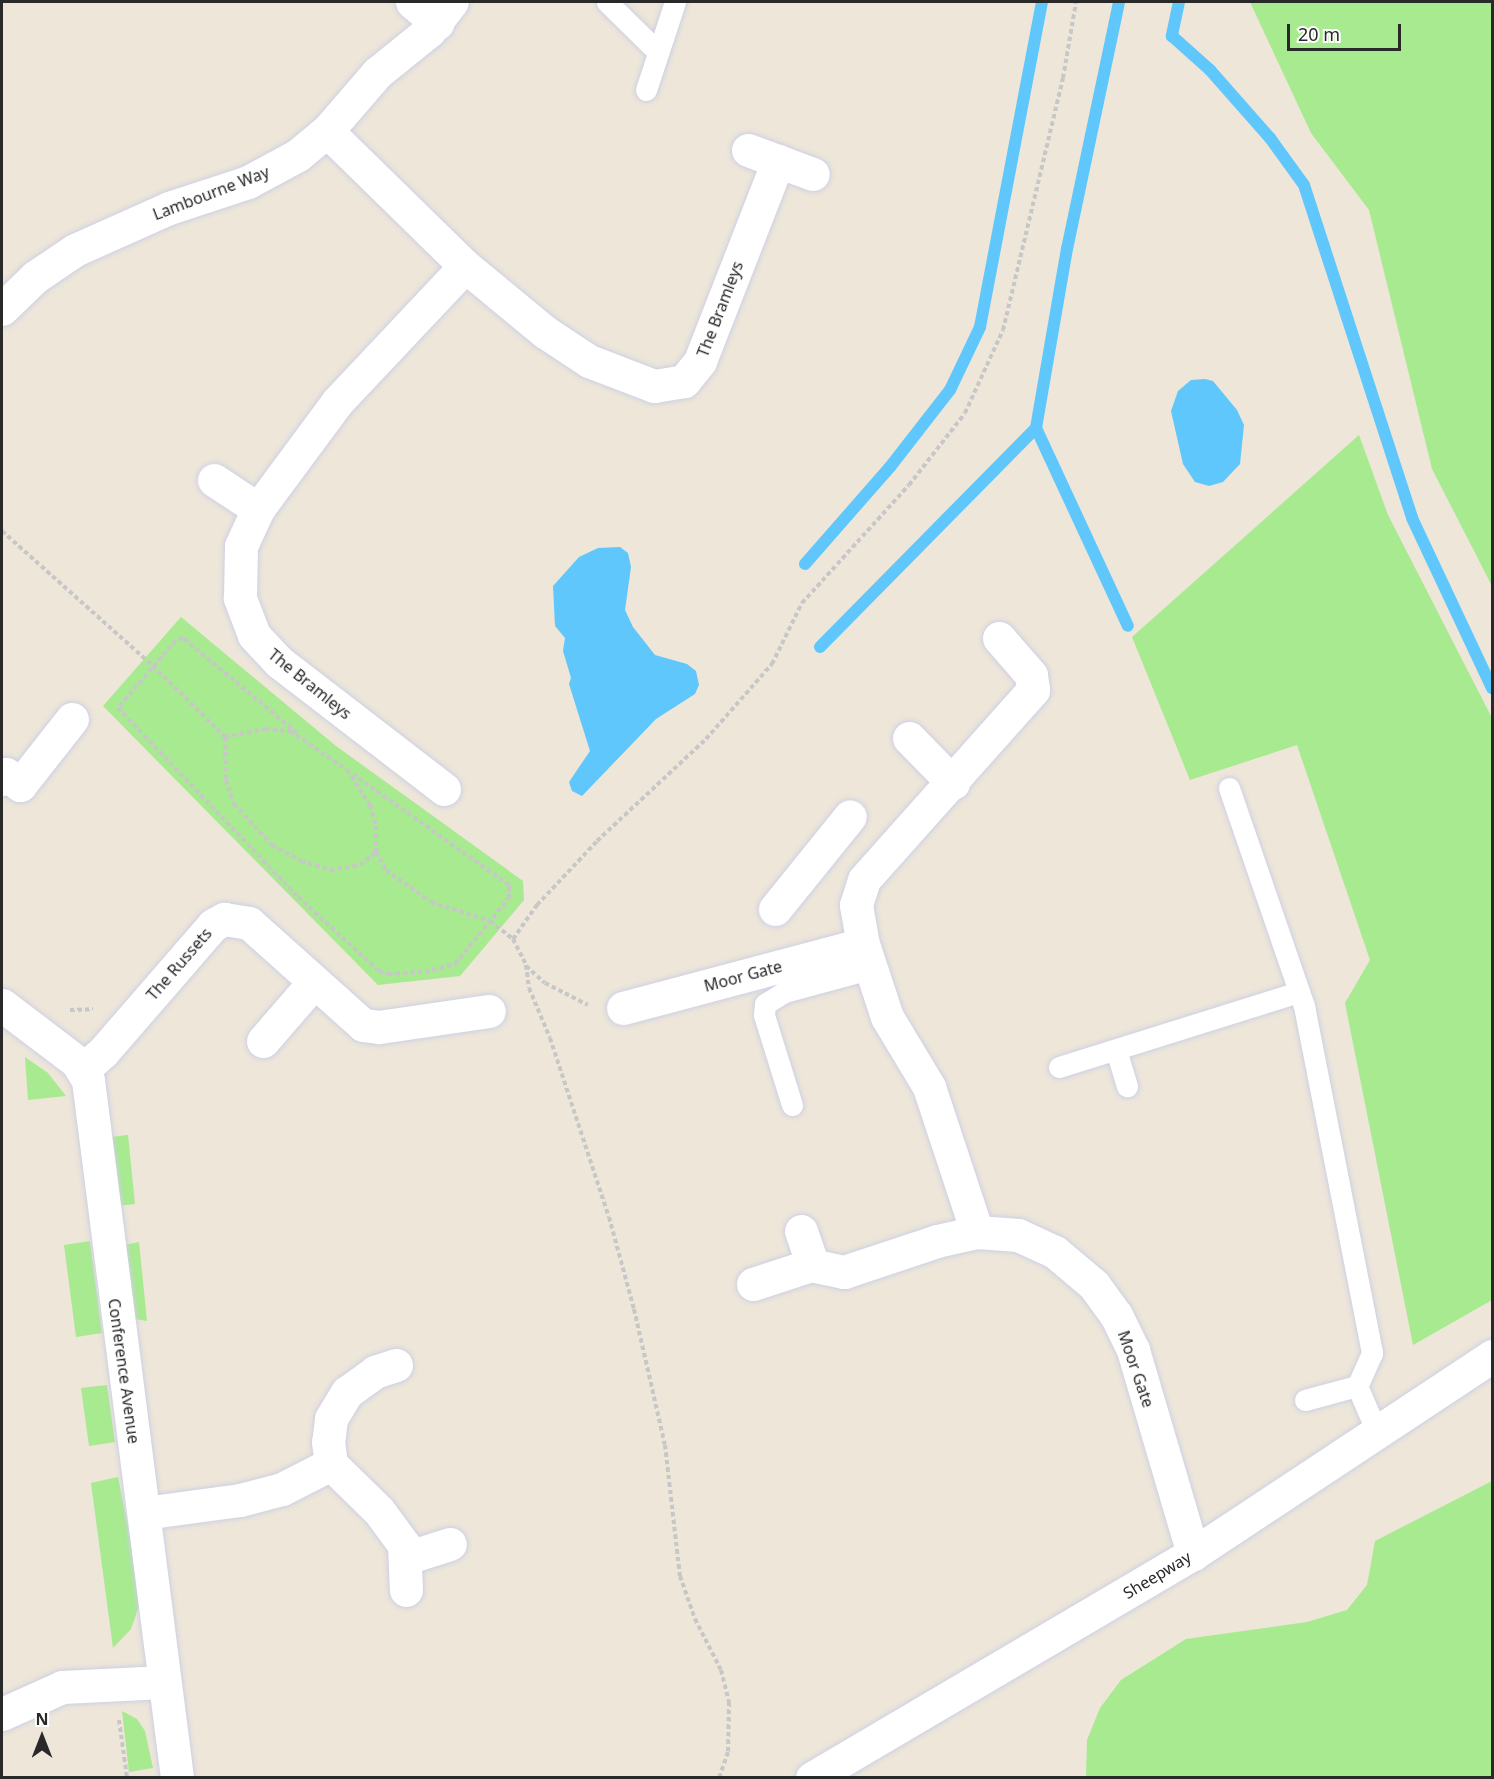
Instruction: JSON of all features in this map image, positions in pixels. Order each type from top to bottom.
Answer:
[{"type":"street","points":[[412,2],[444,12]]},
{"type":"street","name":"Lambourne Way","points":[[2,309],[35,277],[75,250],[170,208],[266,173],[298,156],[327,131],[377,73],[444,12]]},
{"type":"street","name":"The Bramleys","points":[[327,131],[465,266],[589,362],[646,385],[674,386],[688,379],[700,362],[778,161]]},
{"type":"street","points":[[748,150],[813,174]]},
{"type":"street","name":"The Bramleys","points":[[444,789],[279,662],[254,635],[240,598],[241,546],[258,509],[343,396],[465,266]]},
{"type":"street","points":[[214,480],[258,509]]},
{"type":"street","points":[[977,1232],[929,1087],[887,1017],[866,956],[856,906],[861,884],[953,783],[1033,690],[1031,675],[999,638]]},
{"type":"street","points":[[2,779],[6,774],[20,785],[72,719]]},
{"type":"street","points":[[909,738],[953,783]]},
{"type":"street","points":[[775,909],[850,816]]},
{"type":"street","points":[[811,865],[861,884]]},
{"type":"street","name":"The Russets","points":[[84,1069],[142,1007],[213,925],[224,919],[249,923],[357,1022],[372,1027],[489,1011]]},
{"type":"street","name":"Moor Gate","points":[[623,1008],[866,956]]},
{"type":"street","points":[[263,1041],[314,982]]},
{"type":"street","points":[[7,1009],[84,1069]]},
{"type":"street","name":"Conference Avenue","points":[[84,1069],[177,1778]]},
{"type":"street","points":[[753,1284],[813,1265],[801,1231]]},
{"type":"street","name":"Moor Gate","points":[[813,1265],[844,1272],[937,1241],[977,1232],[1006,1232],[1055,1252],[1094,1285],[1111,1307],[1133,1350],[1193,1554]]},
{"type":"street","name":"Sheepway","points":[[812,1778],[1193,1554],[1492,1356]]},
{"type":"street","points":[[396,1365],[356,1384],[337,1408],[328,1430],[331,1464],[394,1529],[406,1558],[406,1590]]},
{"type":"street","points":[[144,1513],[240,1500],[282,1489],[331,1464]]},
{"type":"street","points":[[406,1558],[450,1544]]},
{"type":"street","points":[[2,1714],[52,1689],[164,1682]]},
{"type":"lane","points":[[607,2],[658,52]]},
{"type":"lane","points":[[646,90],[675,2]]},
{"type":"lane","points":[[1229,788],[1299,992],[1372,1353],[1357,1386],[1377,1432]]},
{"type":"lane","name":"Moor Gate","points":[[792,1105],[764,1015],[765,1004],[784,992],[866,956]]},
{"type":"lane","points":[[1059,1067],[1299,992]]},
{"type":"lane","points":[[1116,1050],[1127,1086]]},
{"type":"lane","points":[[1305,1400],[1357,1386]]},
{"type":"path","points":[[513,939],[537,905],[597,841],[706,739],[772,664],[802,603],[909,485],[965,412],[1003,330],[1060,89],[1076,2]]},
{"type":"path","points":[[2,531],[153,666],[225,737]]},
{"type":"path","points":[[183,638],[300,735],[505,881],[510,887],[509,898],[459,961],[449,967],[388,974],[379,971],[298,897],[119,713],[119,703],[153,666],[176,640],[183,638]]},
{"type":"path","points":[[225,737],[265,729],[300,735]]},
{"type":"path","points":[[225,737],[223,752],[230,794],[240,814],[272,845],[301,861],[330,870],[360,865],[376,852]]},
{"type":"path","points":[[347,770],[364,791],[374,816],[376,852],[386,870],[417,894],[441,907],[490,921],[513,939],[526,965],[529,988],[550,1038],[609,1217],[634,1309],[665,1445],[676,1558],[684,1592],[726,1685],[730,1733],[719,1778]]},
{"type":"path","points":[[526,965],[545,983],[582,1003],[623,1008]]},
{"type":"path","points":[[7,1009],[142,1007]]},
{"type":"path","points":[[114,1684],[127,1778]]},
{"type":"green space","points":[[1250,2],[1492,2],[1492,586],[1432,469],[1369,210],[1311,133]]},
{"type":"green space","points":[[1359,435],[1388,515],[1492,718],[1492,1300],[1413,1345],[1345,1003],[1370,960],[1297,745],[1190,780],[1132,637]]},
{"type":"green space","points":[[181,617],[336,746],[523,881],[524,900],[460,976],[378,985],[103,706]]},
{"type":"green space","points":[[25,1057],[48,1073],[66,1096],[28,1100]]},
{"type":"green space","points":[[128,1135],[135,1204],[117,1206],[110,1137]]},
{"type":"green space","points":[[90,1241],[102,1333],[76,1337],[64,1245]]},
{"type":"green space","points":[[139,1242],[147,1321],[134,1319],[125,1245]]},
{"type":"green space","points":[[107,1385],[115,1442],[89,1446],[81,1388]]},
{"type":"green space","points":[[118,1477],[132,1547],[139,1606],[131,1629],[113,1648],[91,1483]]},
{"type":"green space","points":[[1492,1481],[1492,1777],[1086,1777],[1087,1740],[1100,1708],[1121,1680],[1186,1639],[1307,1622],[1347,1610],[1367,1585],[1375,1541]]},
{"type":"green space","points":[[122,1711],[137,1719],[145,1731],[153,1768],[129,1772]]},
{"type":"water","points":[[1191,380],[1213,381],[1237,410],[1244,425],[1240,464],[1223,482],[1209,486],[1195,482],[1183,464],[1171,411],[1178,391]]},
{"type":"water","points":[[620,547],[628,553],[631,567],[625,610],[633,627],[655,655],[687,664],[696,671],[699,685],[695,694],[656,719],[582,796],[572,791],[569,782],[590,751],[569,684],[571,678],[563,651],[565,638],[555,626],[553,586],[579,557],[598,548]]},
{"type":"waterway","points":[[805,564],[890,467],[950,390],[980,327],[1042,2]]},
{"type":"waterway","points":[[820,647],[1036,428],[1067,249],[1119,2]]},
{"type":"waterway","points":[[1179,2],[1172,36],[1210,70],[1270,138],[1304,185],[1412,518],[1492,688]]},
{"type":"waterway","points":[[1036,428],[1128,626]]}]
